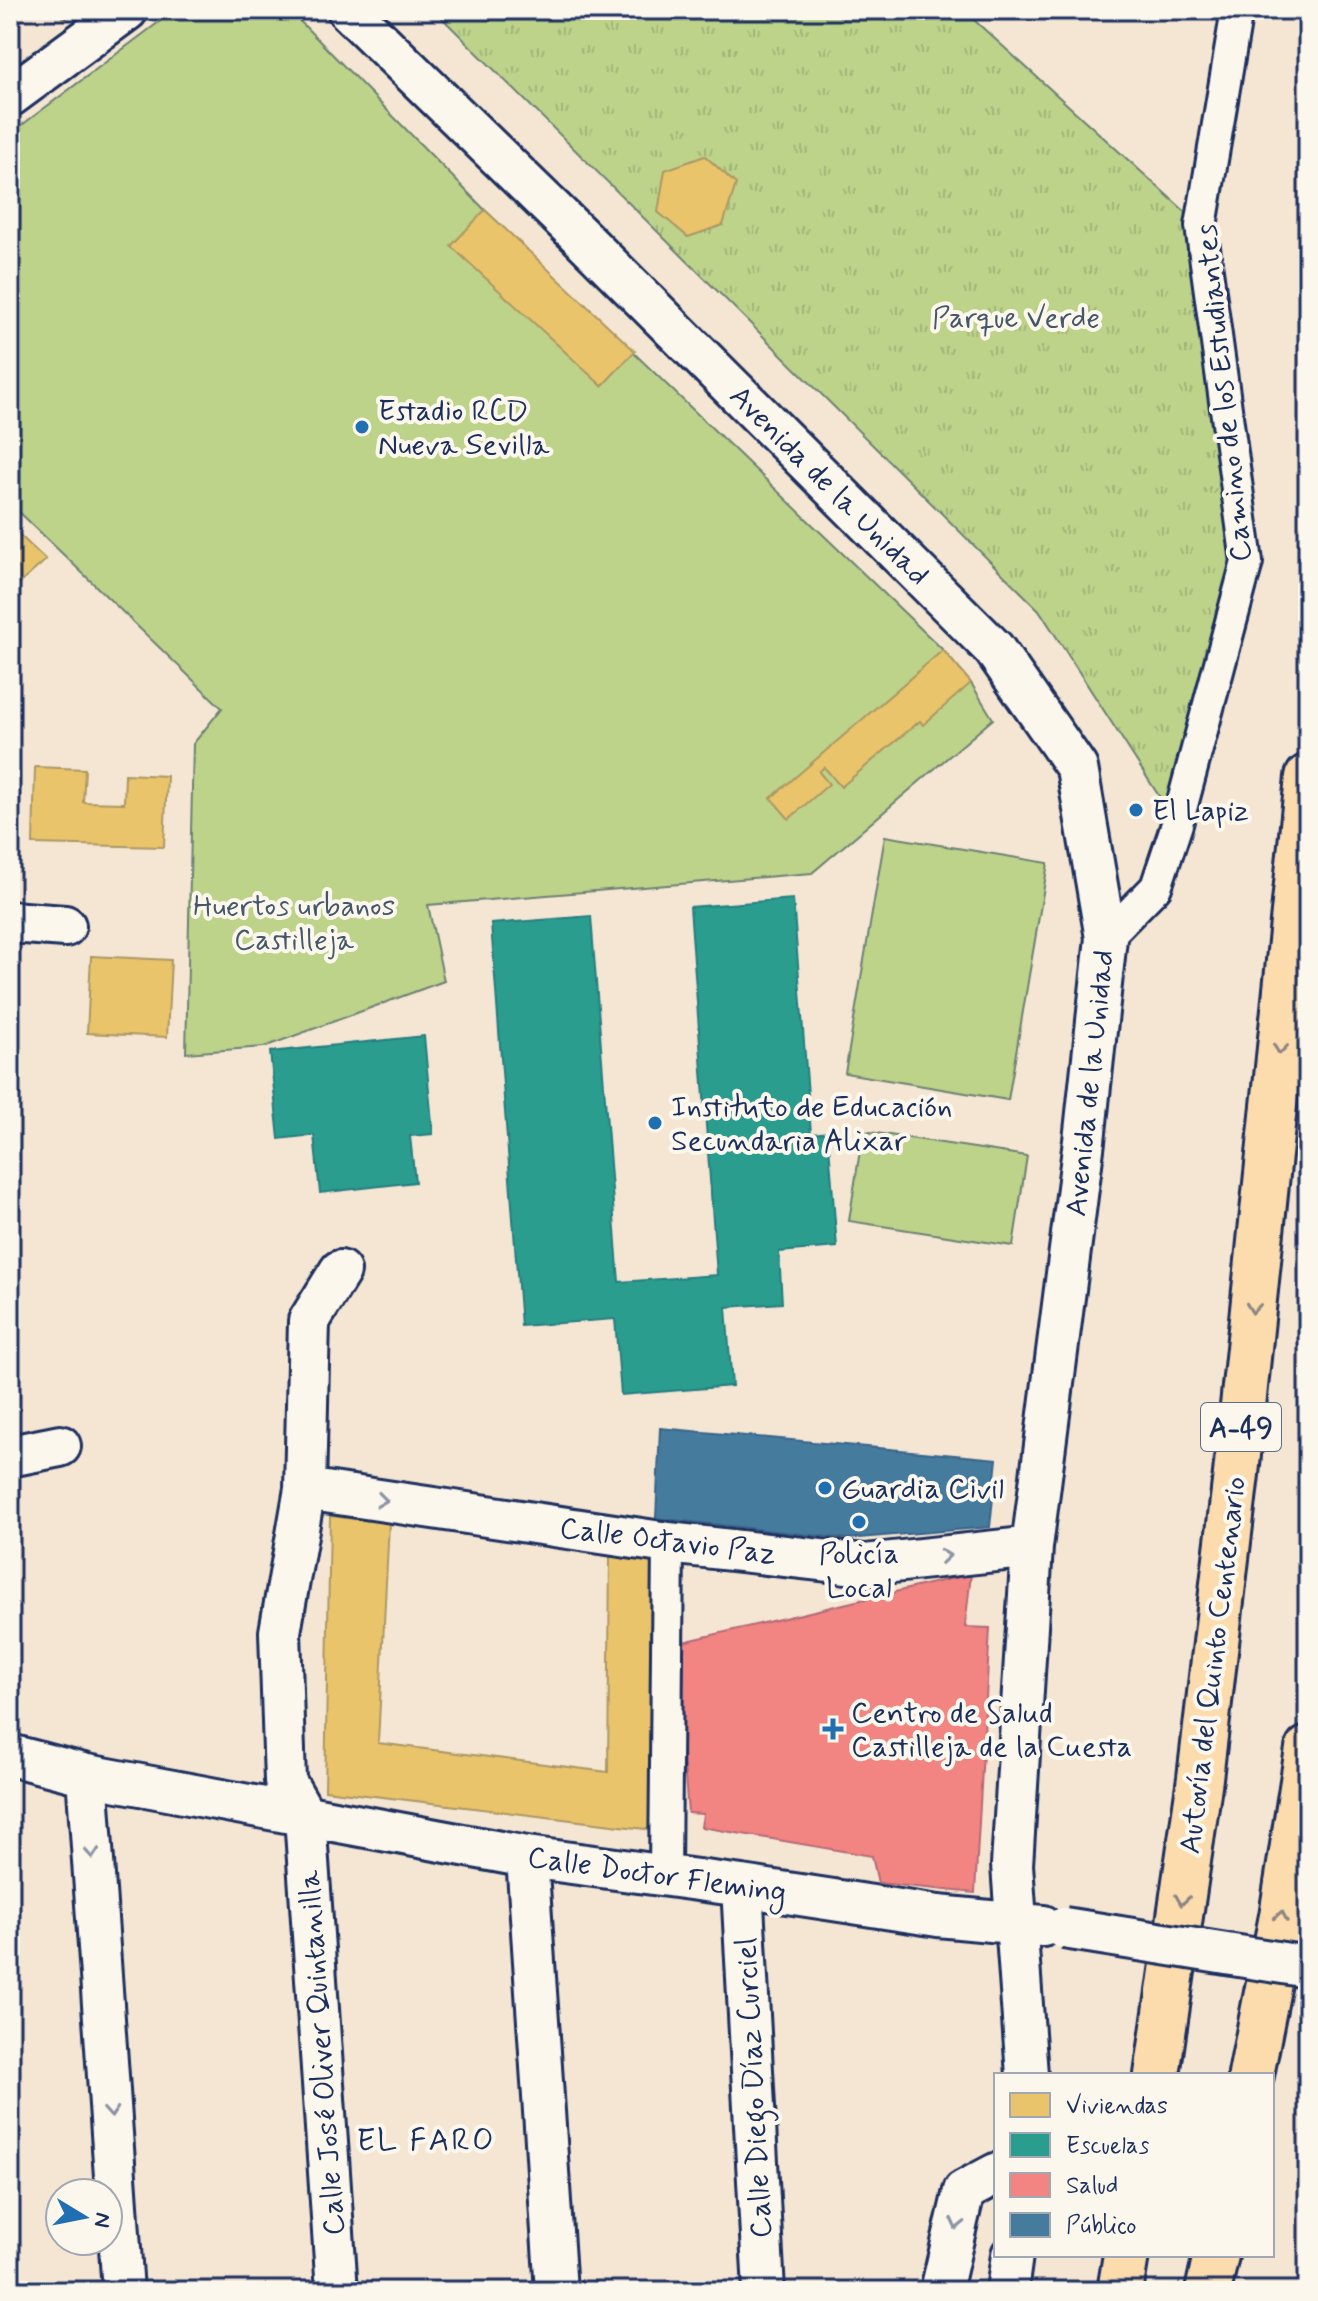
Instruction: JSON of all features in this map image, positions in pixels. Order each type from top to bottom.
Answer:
[{"type":"highway","name":"Autovía del Quinto Centenario","points":[[1157,2073],[1200,1778],[1236,1474],[1308,777]]},
{"type":"highway","points":[[1251,2073],[1282,1916],[1308,1749]]},
{"type":"highway","points":[[1120,2291],[1126,2257]]},
{"type":"highway","points":[[1208,2291],[1216,2257]]},
{"type":"street","points":[[10,96],[127,10]]},
{"type":"street","name":"Avenida de la Unidad","points":[[348,10],[579,235],[994,649],[1077,768],[1106,938],[1084,1141],[1032,1547],[1012,1865],[1027,2073]]},
{"type":"street","name":"Camino de los Estudiantes","points":[[1106,938],[1156,887],[1177,824],[1247,562],[1201,226],[1237,10]]},
{"type":"street","points":[[10,922],[65,926]]},
{"type":"street","points":[[305,1816],[285,1781],[280,1632],[305,1489],[309,1321],[340,1271]]},
{"type":"street","points":[[10,1456],[60,1446]]},
{"type":"street","name":"Calle Octavio Paz","points":[[305,1489],[668,1543],[865,1565],[1032,1547]]},
{"type":"street","points":[[665,1875],[668,1543]]},
{"type":"street","name":"Calle Doctor Fleming","points":[[10,1755],[87,1775],[527,1857],[938,1916],[1064,1928],[1308,1967]]},
{"type":"street","points":[[87,1775],[123,2291]]},
{"type":"street","name":"Calle José Oliver Quintanilla","points":[[305,1816],[337,2291]]},
{"type":"street","points":[[527,1857],[556,2291]]},
{"type":"street","name":"Calle Diego Díaz Curciel","points":[[742,1886],[764,2291]]},
{"type":"street","points":[[941,2291],[964,2191],[994,2175]]},
{"type":"street","points":[[1007,2291],[1012,2257]]},
{"type":"green space","name":"Estadio RCD Nueva Sevilla","points":[[175,10],[289,10],[485,210],[943,650],[971,683],[993,719],[812,873],[428,905],[444,981],[264,1047],[186,1053],[193,744],[222,708],[10,503],[10,134]]},
{"type":"green space","name":"Parque Verde","points":[[434,10],[963,10],[1201,226],[1247,562],[1177,824],[1039,610]]},
{"type":"green space","points":[[885,836],[1048,863],[1008,1100],[845,1073]]},
{"type":"green space","points":[[863,1131],[1027,1156],[1013,1246],[849,1221]]},
{"type":"building: Viviendas","points":[[55,10],[74,10],[65,19]]},
{"type":"building: Viviendas","points":[[705,156],[736,184],[723,225],[688,237],[658,212],[665,170]]},
{"type":"building: Viviendas","points":[[485,210],[635,351],[602,386],[451,246]]},
{"type":"building: Viviendas","points":[[10,526],[46,560],[10,592]]},
{"type":"building: Viviendas","points":[[943,650],[971,683],[923,725],[920,721],[841,787],[824,767],[819,772],[829,784],[789,819],[771,798]]},
{"type":"building: Viviendas","points":[[35,767],[85,769],[83,802],[124,803],[125,774],[167,776],[164,847],[33,844]]},
{"type":"building: Viviendas","points":[[91,956],[171,960],[167,1037],[87,1033]]},
{"type":"building: Viviendas","points":[[330,1516],[389,1523],[378,1743],[608,1772],[610,1555],[659,1561],[654,1830],[325,1790]]},
{"type":"building: Escuelas","points":[[793,899],[811,1134],[828,1132],[837,1247],[779,1252],[782,1303],[726,1307],[732,1386],[621,1395],[615,1319],[521,1326],[491,924],[591,916],[619,1282],[717,1275],[690,907]]},
{"type":"building: Escuelas","points":[[424,1036],[433,1134],[410,1136],[415,1182],[320,1193],[314,1135],[279,1139],[270,1052]]},
{"type":"building: Salud","name":"Centro de Salud Castilleja de la Cuesta","points":[[971,1574],[965,1627],[990,1628],[975,1893],[878,1883],[872,1856],[701,1827],[703,1814],[688,1813],[674,1644]]},
{"type":"building: Público","name":"Guardia Civil","points":[[660,1428],[997,1459],[990,1527],[847,1539],[656,1518]]},
{"type":"place","name":"Estadio RCD Nueva Sevilla","points":[[362,427]]},
{"type":"place","name":"El Lapiz","points":[[1136,810]]},
{"type":"place","name":"Instituto de Educación Secundaria Alixar","points":[[655,1123]]},
{"type":"place","name":"Guardia Civil","points":[[825,1488]]},
{"type":"place","name":"Policía Local","points":[[859,1522]]},
{"type":"place","name":"Centro de Salud Castilleja de la Cuesta","points":[[833,1729]]},
{"type":"district","name":"EL FARO","points":[[426,2139]]},
{"type":"park label","name":"Huertos urbanos Castilleja","points":[[294,922]]}]
